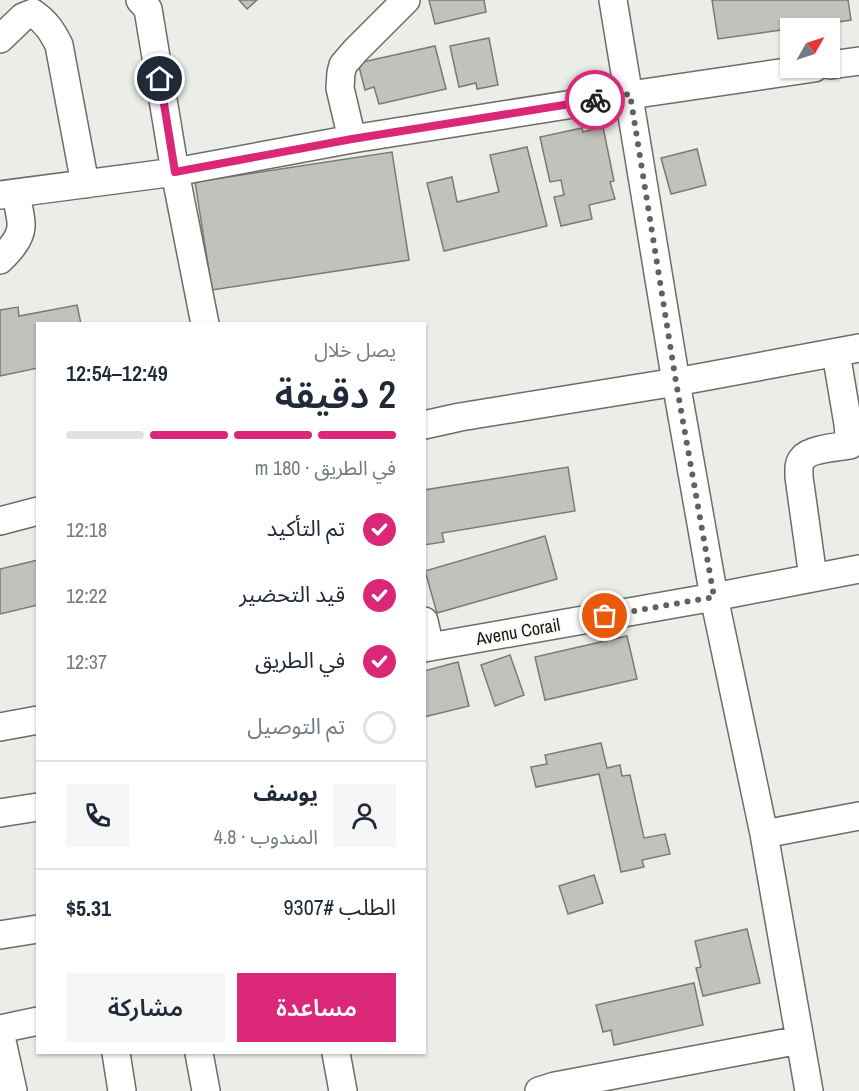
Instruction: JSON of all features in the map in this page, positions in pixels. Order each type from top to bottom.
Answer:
[{"type":"street","points":[[352,139],[340,88],[343,65],[354,51],[406,0]]},
{"type":"street","points":[[613,0],[714,597],[764,834],[809,1091]]},
{"type":"street","points":[[149,3],[175,172],[205,322]]},
{"type":"street","points":[[0,39],[23,17],[33,13],[51,29],[59,45],[85,184]]},
{"type":"street","points":[[840,64],[859,61]]},
{"type":"street","points":[[0,260],[17,239],[21,227],[8,194],[175,172],[352,139],[630,94],[780,73]]},
{"type":"street","points":[[426,424],[848,351],[848,424],[855,444],[812,452],[801,460],[799,467],[813,577]]},
{"type":"street","points":[[0,522],[36,512]]},
{"type":"street","name":"Avenu Corail","points":[[427,648],[859,569]]},
{"type":"street","points":[[0,727],[36,720]]},
{"type":"street","points":[[0,813],[36,807]]},
{"type":"street","points":[[764,834],[859,816]]},
{"type":"street","points":[[0,935],[36,929]]},
{"type":"street","points":[[12,1091],[0,1031],[36,1022]]},
{"type":"street","points":[[539,1091],[555,1086],[800,1040]]},
{"type":"street","points":[[116,1054],[122,1091]]},
{"type":"street","points":[[199,1054],[206,1091]]},
{"type":"street","points":[[336,1054],[343,1091]]},
{"type":"building","points":[[239,0],[257,0],[247,9]]},
{"type":"building","points":[[429,0],[484,0],[486,12],[435,24]]},
{"type":"building","points":[[712,0],[848,0],[851,20],[840,22],[840,18],[780,18],[780,30],[718,39]]},
{"type":"building","points":[[489,38],[498,85],[477,89],[476,83],[459,87],[450,46]]},
{"type":"building","points":[[435,46],[446,89],[379,104],[374,87],[365,90],[358,63]]},
{"type":"building","points":[[603,127],[614,181],[610,182],[615,199],[589,205],[592,219],[561,226],[554,197],[564,195],[561,180],[550,182],[540,137],[582,128],[583,132]]},
{"type":"building","points":[[527,147],[547,226],[444,251],[427,183],[452,177],[457,202],[499,192],[490,155]]},
{"type":"building","points":[[697,149],[706,185],[671,194],[661,158]]},
{"type":"building","points":[[392,152],[409,260],[212,290],[195,182]]},
{"type":"building","points":[[77,305],[81,322],[36,322],[36,368],[0,376],[0,310],[18,307],[19,316]]},
{"type":"building","points":[[568,467],[575,511],[442,533],[444,542],[426,545],[426,490]]},
{"type":"building","points":[[545,536],[557,579],[437,613],[426,571]]},
{"type":"building","points":[[36,560],[36,605],[0,614],[0,569]]},
{"type":"building","points":[[627,636],[637,679],[545,700],[535,657]]},
{"type":"building","points":[[510,655],[524,695],[495,706],[481,665]]},
{"type":"building","points":[[458,662],[469,706],[426,717],[426,670]]},
{"type":"building","points":[[601,743],[607,768],[620,765],[622,776],[630,775],[644,838],[665,834],[670,854],[642,860],[644,867],[621,872],[599,774],[536,787],[531,767],[547,764],[545,755]]},
{"type":"building","points":[[594,875],[603,903],[568,914],[559,886]]},
{"type":"building","points":[[747,929],[760,983],[703,996],[696,968],[701,967],[695,941]]},
{"type":"building","points":[[694,983],[703,1025],[614,1045],[611,1030],[603,1032],[596,1005]]},
{"type":"way so far","points":[[595,100],[630,94],[676,382],[714,597],[605,616]]},
{"type":"route","points":[[160,79],[175,172],[352,139],[595,100]]}]
